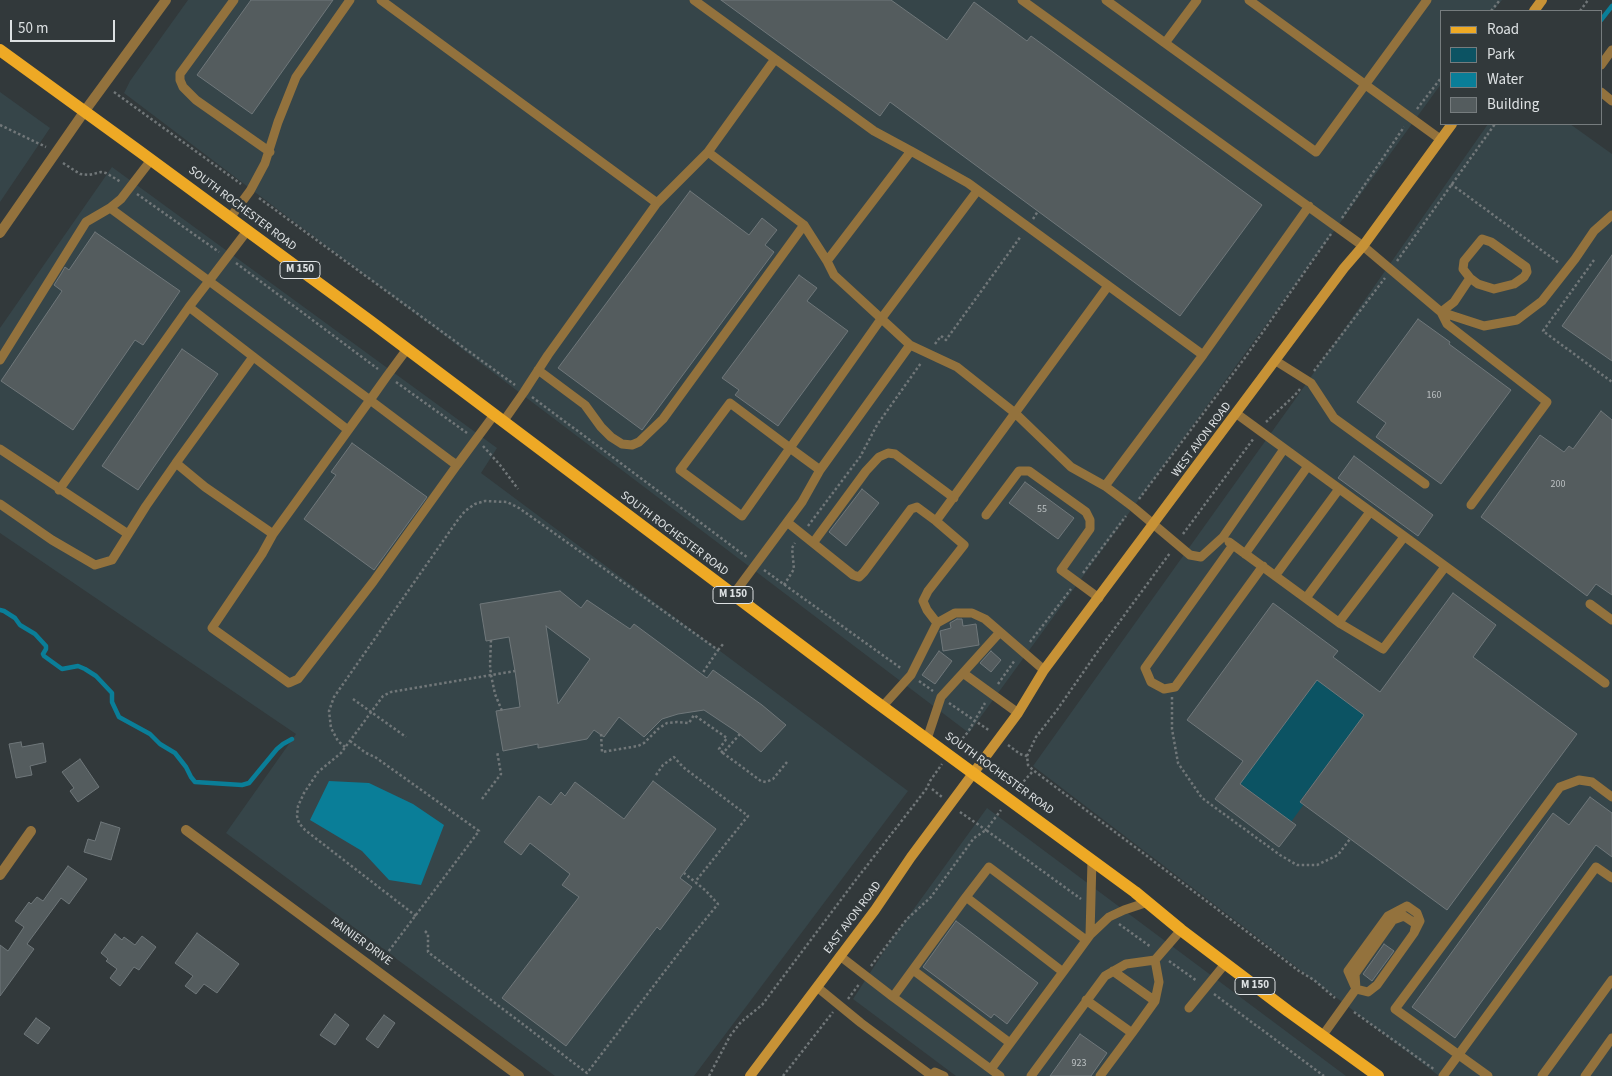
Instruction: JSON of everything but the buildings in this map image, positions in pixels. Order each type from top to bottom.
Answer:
[{"type":"main road","name":"SOUTH ROCHESTER ROAD","points":[[0,50],[407,349],[927,740],[1148,902],[1225,964],[1378,1076]]},
{"type":"main road","name":"WEST AVON ROAD","points":[[974,773],[1018,713],[1044,670],[1237,414],[1344,268],[1363,246],[1451,125]]},
{"type":"main road","name":"EAST AVON ROAD","points":[[750,1076],[974,773]]},
{"type":"street","points":[[0,233],[84,112],[166,0]]},
{"type":"street","name":"RAINIER DRIVE","points":[[186,830],[519,1076]]},
{"type":"street","points":[[0,875],[31,831]]},
{"type":"lane","points":[[234,0],[180,74],[180,80],[183,87],[196,100],[270,152]]},
{"type":"lane","points":[[230,218],[255,183],[270,152],[278,122],[296,77],[350,0]]},
{"type":"lane","points":[[381,0],[657,203]]},
{"type":"lane","points":[[694,0],[874,131],[977,190],[1203,355]]},
{"type":"lane","points":[[1022,0],[1310,206],[1363,246],[1441,312],[1484,326],[1517,320],[1542,300],[1594,231],[1612,214]]},
{"type":"lane","points":[[1106,0],[1316,152],[1427,0]]},
{"type":"lane","points":[[1249,0],[1440,139]]},
{"type":"lane","points":[[1164,43],[1192,2]]},
{"type":"lane","points":[[1602,64],[1612,50]]},
{"type":"lane","points":[[407,349],[273,534],[262,554],[212,628],[289,683],[298,679],[373,582],[457,465],[538,370],[657,203],[708,152],[775,59]]},
{"type":"lane","points":[[1602,93],[1612,101]]},
{"type":"lane","points":[[827,261],[911,151]]},
{"type":"lane","points":[[708,152],[804,224],[834,275],[910,346],[957,367],[1015,413],[1071,467],[1105,486],[1190,555],[1200,557],[1223,537],[1284,449]]},
{"type":"lane","points":[[0,360],[86,222],[121,199],[151,160]]},
{"type":"lane","points":[[820,470],[790,448],[730,402],[680,470],[742,516],[790,448],[881,319],[977,190]]},
{"type":"lane","points":[[1105,486],[1203,355],[1310,206]]},
{"type":"lane","points":[[110,208],[457,465]]},
{"type":"lane","points":[[538,370],[585,405],[611,438],[622,444],[632,445],[639,442],[664,419],[804,224]]},
{"type":"lane","points":[[60,490],[188,307],[247,230]]},
{"type":"lane","points":[[1482,239],[1491,242],[1524,265],[1527,272],[1524,278],[1514,284],[1494,289],[1478,284],[1470,278],[1463,269],[1464,261],[1482,239]]},
{"type":"lane","points":[[1441,312],[1454,302],[1470,278]]},
{"type":"lane","points":[[936,522],[1108,286]]},
{"type":"lane","points":[[188,307],[348,430]]},
{"type":"lane","points":[[1441,312],[1447,324],[1547,402],[1471,505]]},
{"type":"lane","points":[[733,595],[802,502],[820,470],[910,346]]},
{"type":"lane","points":[[0,504],[52,540],[95,565],[112,560],[176,462],[253,357]]},
{"type":"lane","points":[[1276,361],[1311,384],[1334,418],[1425,484]]},
{"type":"lane","points":[[1237,414],[1605,683]]},
{"type":"lane","points":[[0,449],[128,534]]},
{"type":"lane","points":[[813,543],[866,470],[879,457],[888,453],[895,454],[954,498]]},
{"type":"lane","points":[[176,462],[206,487],[273,534]]},
{"type":"lane","points":[[1245,554],[1308,466]]},
{"type":"lane","points":[[986,515],[1019,471],[1029,471],[1086,512],[1090,520],[1090,529],[1061,570],[1099,598]]},
{"type":"lane","points":[[1275,576],[1339,489]]},
{"type":"lane","points":[[787,522],[853,575],[859,577],[911,509],[917,507],[964,545],[923,600],[927,610],[937,622]]},
{"type":"lane","points":[[1306,598],[1370,512]]},
{"type":"lane","points":[[1223,537],[1339,622],[1383,649],[1445,567]]},
{"type":"lane","points":[[1339,622],[1404,537]]},
{"type":"lane","points":[[1233,544],[1145,668],[1151,682],[1164,689],[1175,687],[1262,566]]},
{"type":"lane","points":[[1590,604],[1612,620]]},
{"type":"lane","points":[[882,706],[911,675],[937,622],[955,613],[972,613],[985,619],[1044,670]]},
{"type":"lane","points":[[927,740],[941,697],[964,674],[1000,632]]},
{"type":"lane","points":[[964,674],[1018,713]]},
{"type":"lane","points":[[1488,1076],[1395,1010],[1560,788],[1578,780],[1592,782],[1612,797]]},
{"type":"lane","points":[[1088,938],[1092,860]]},
{"type":"lane","points":[[893,997],[989,867],[1088,938]]},
{"type":"lane","points":[[1443,1076],[1596,867],[1612,878]]},
{"type":"lane","points":[[966,897],[1063,972]]},
{"type":"lane","points":[[991,1069],[1088,938],[1109,918],[1124,910],[1148,902]]},
{"type":"lane","points":[[1407,906],[1418,913],[1420,921],[1414,933],[1377,985],[1368,992],[1356,989],[1348,971],[1388,916],[1407,906]]},
{"type":"lane","points":[[1031,1076],[1105,976],[1126,964],[1155,960],[1181,930]]},
{"type":"lane","points":[[840,956],[1000,1076]]},
{"type":"lane","points":[[1100,1076],[1155,1001],[1159,982],[1155,960]]},
{"type":"lane","points":[[1190,1008],[1225,964]]},
{"type":"lane","points":[[912,970],[1010,1043]]},
{"type":"lane","points":[[1113,971],[1155,1001]]},
{"type":"lane","points":[[1542,1076],[1612,980]]},
{"type":"lane","points":[[817,987],[861,1023],[932,1076],[935,1072],[944,1076]]},
{"type":"lane","points":[[1323,1035],[1356,989]]},
{"type":"lane","points":[[1086,1000],[1132,1033]]},
{"type":"lane","points":[[1585,1076],[1612,1038]]},
{"type":"path","points":[[968,732],[990,694],[1046,623],[1244,359],[1410,118],[1440,79]]},
{"type":"path","points":[[118,94],[238,182]]},
{"type":"path","points":[[0,125],[44,146]]},
{"type":"path","points":[[64,163],[80,174],[88,175],[106,172],[120,182]]},
{"type":"path","points":[[1451,184],[1580,280]]},
{"type":"path","points":[[138,195],[214,248]]},
{"type":"path","points":[[264,202],[513,383]]},
{"type":"path","points":[[784,585],[794,569],[792,548],[860,457],[877,425],[941,336],[946,340],[1038,211]]},
{"type":"path","points":[[1594,260],[1543,331],[1612,382]]},
{"type":"path","points":[[238,265],[377,368]]},
{"type":"path","points":[[395,382],[468,434]]},
{"type":"path","points":[[537,401],[746,556]]},
{"type":"path","points":[[482,445],[518,489]]},
{"type":"path","points":[[345,747],[338,741],[331,728],[329,711],[334,697],[457,521],[465,511],[475,504],[485,501],[507,502],[519,508],[718,650]]},
{"type":"path","points":[[769,574],[904,670]]},
{"type":"path","points":[[491,640],[491,675],[495,694],[502,711]]},
{"type":"path","points":[[702,674],[724,643]]},
{"type":"path","points":[[416,916],[305,830],[299,823],[297,816],[298,806],[318,772],[341,753],[383,696],[391,692],[514,671]]},
{"type":"path","points":[[918,680],[932,691]]},
{"type":"path","points":[[1172,688],[1172,729],[1178,763],[1202,798],[1280,855],[1297,865],[1317,866],[1338,855],[1350,839]]},
{"type":"path","points":[[353,699],[406,737]]},
{"type":"path","points":[[948,702],[982,726]]},
{"type":"path","points":[[601,734],[602,752],[638,746],[667,724],[677,722],[689,723],[694,716],[727,738],[719,749],[761,781],[766,782],[773,779],[788,762]]},
{"type":"path","points":[[723,753],[740,734]]},
{"type":"path","points":[[350,741],[479,830],[388,952]]},
{"type":"path","points":[[482,799],[501,774],[497,751]]},
{"type":"path","points":[[1020,754],[1026,756],[1028,765],[1033,770],[1299,971],[1314,980],[1336,999]]},
{"type":"path","points":[[656,775],[663,765],[674,757],[683,767],[748,816],[695,882]]},
{"type":"path","points":[[1027,776],[1033,770]]},
{"type":"path","points":[[709,1076],[730,1036],[741,1022],[762,1005],[927,788],[930,781]]},
{"type":"path","points":[[968,818],[986,830],[996,817]]},
{"type":"path","points":[[425,931],[428,934],[428,952],[587,1073],[718,904],[705,890],[684,873]]},
{"type":"path","points":[[1352,1010],[1434,1070]]},
{"type":"shaded area","points":[[188,0],[1502,0],[1494,10],[1440,10],[1440,85],[969,733],[124,93],[130,81]]},
{"type":"shaded area","points":[[0,92],[50,128],[0,202]]},
{"type":"shaded area","points":[[1487,125],[1571,125],[1612,154],[1612,1076],[1439,1076],[1033,766],[1296,398]]},
{"type":"shaded area","points":[[112,167],[497,448],[481,473],[908,791],[694,1076],[555,1076],[226,833],[296,734],[0,533],[0,328]]},
{"type":"shaded area","points":[[987,808],[1346,1076],[956,1076],[853,999],[892,939]]},
{"type":"green space","points":[[1321,674],[1369,709],[1300,801],[1304,804],[1291,822],[1237,781]]},
{"type":"water","points":[[329,781],[369,783],[413,804],[444,825],[421,885],[389,880],[362,851],[310,820]]},
{"type":"waterway","points":[[1602,19],[1612,6]]},
{"type":"waterway","points":[[0,610],[15,618],[20,625],[35,634],[46,646],[44,656],[62,669],[78,666],[96,676],[112,693],[112,702],[119,717],[150,734],[160,744],[175,753],[195,782],[242,785],[249,783],[277,749],[292,739]]}]
